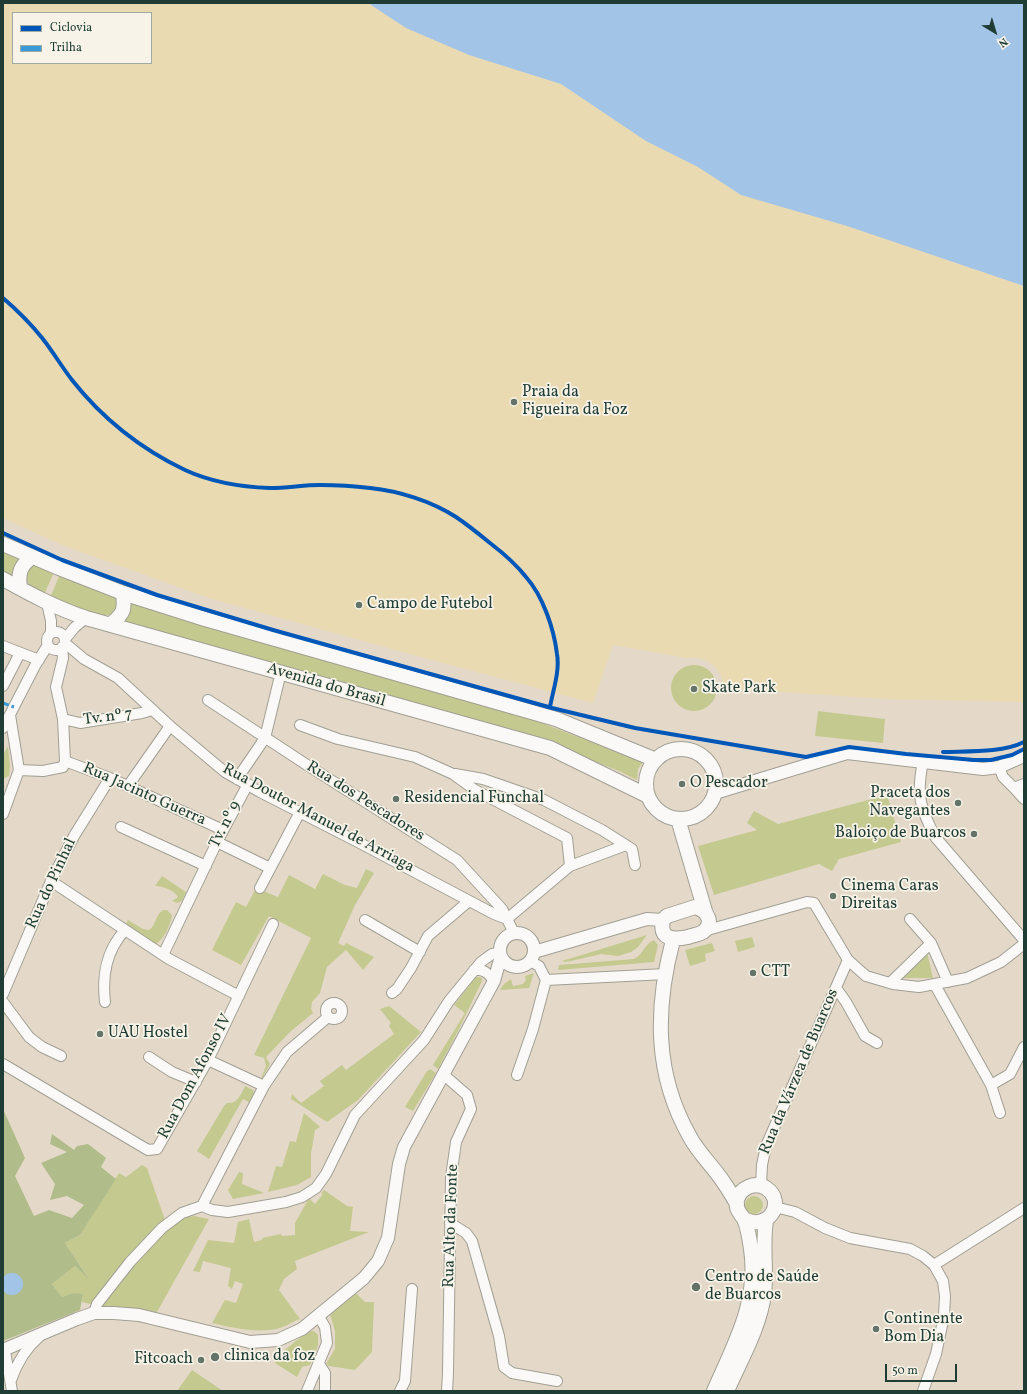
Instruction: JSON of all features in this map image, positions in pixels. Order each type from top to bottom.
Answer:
[{"type":"main road","name":"Avenida do Brasil","points":[[3,544],[123,593],[205,619],[556,719],[656,760]]},
{"type":"main road","points":[[20,588],[18,577],[26,562],[32,557]]},
{"type":"main road","name":"Avenida do Brasil","points":[[3,579],[66,612],[281,672],[409,710],[550,748],[648,796]]},
{"type":"main road","points":[[111,624],[120,617],[125,606],[123,593]]},
{"type":"main road","points":[[684,750],[696,753],[706,760],[713,770],[716,782],[715,793],[712,800],[703,811],[692,817],[678,819],[672,818],[660,812],[655,807],[648,796],[646,781],[648,774],[656,760],[672,751],[684,750]]},
{"type":"main road","points":[[678,819],[708,919],[707,927],[700,934],[673,940],[669,938],[663,930],[663,920],[667,916],[695,907],[701,908],[705,911]]},
{"type":"main road","points":[[686,909],[697,886]]},
{"type":"main road","points":[[673,940],[666,974],[661,1013],[660,1040],[663,1065],[670,1092],[679,1116],[690,1138],[724,1183],[737,1204],[738,1210],[744,1220],[752,1257],[750,1298],[745,1320],[714,1391]]},
{"type":"main road","points":[[724,1183],[755,1186],[770,1192],[775,1202],[773,1212],[766,1221],[763,1247],[765,1281],[758,1322],[727,1391]]},
{"type":"main road","points":[[737,1204],[740,1193],[755,1186]]},
{"type":"main road","points":[[744,1220],[755,1223],[766,1221]]},
{"type":"street","points":[[3,728],[48,645],[47,640],[51,633],[51,621],[47,603]]},
{"type":"street","points":[[48,645],[55,650],[64,643],[75,627],[86,618]]},
{"type":"street","points":[[19,770],[43,771],[63,767],[65,761],[63,719],[56,687],[64,643],[62,634],[59,632],[51,633]]},
{"type":"street","name":"Rua Doutor Manuel de Arriaga","points":[[64,643],[84,659],[118,678],[170,726],[225,772],[260,792],[469,901],[507,919]]},
{"type":"street","points":[[3,646],[39,660]]},
{"type":"street","points":[[3,686],[20,653]]},
{"type":"street","points":[[237,778],[265,738],[281,672]]},
{"type":"street","name":"Rua dos Pescadores","points":[[208,700],[457,860],[502,909],[514,933]]},
{"type":"street","name":"Tv. nº 7","points":[[63,719],[80,724],[152,710]]},
{"type":"street","points":[[3,814],[19,770],[10,715]]},
{"type":"street","points":[[300,725],[338,739],[415,757],[453,774],[475,790],[567,838],[570,866]]},
{"type":"street","points":[[128,786],[170,726]]},
{"type":"street","points":[[715,793],[847,753],[983,769],[999,767],[1024,756]]},
{"type":"street","name":"Rua Jacinto Guerra","points":[[65,761],[110,778],[223,830]]},
{"type":"street","points":[[923,762],[919,779],[920,801],[929,825],[936,838],[1024,940]]},
{"type":"street","points":[[999,767],[1003,777],[1024,799]]},
{"type":"street","points":[[453,774],[483,779],[544,800],[576,816],[632,849],[635,864]]},
{"type":"street","name":"Rua do Pinhal","points":[[3,994],[51,881],[74,836],[110,778]]},
{"type":"street","name":"Tv. nº 9","points":[[163,955],[217,842],[248,784]]},
{"type":"street","points":[[1014,788],[1024,784]]},
{"type":"street","points":[[260,888],[300,812]]},
{"type":"street","points":[[121,827],[206,866]]},
{"type":"street","points":[[217,842],[270,868]]},
{"type":"street","points":[[507,919],[570,866],[626,845]]},
{"type":"street","name":"Rua Dom Afonso IV","points":[[51,881],[163,955],[240,996]]},
{"type":"street","points":[[392,993],[397,989],[411,968],[428,936],[469,901]]},
{"type":"street","points":[[704,931],[807,902],[814,903],[848,960],[866,976],[890,983],[919,987],[967,978],[1001,962],[1024,944]]},
{"type":"street","points":[[494,981],[516,966],[526,964],[532,956],[647,919],[663,920]]},
{"type":"street","points":[[910,919],[931,943],[948,982]]},
{"type":"street","points":[[365,920],[420,952]]},
{"type":"street","name":"Rua Dom Afonso IV","points":[[3,1064],[148,1150],[157,1149],[208,1060],[240,996],[273,924]]},
{"type":"street","points":[[105,1002],[103,986],[104,971],[118,938],[125,930]]},
{"type":"street","points":[[6,1348],[94,1313],[139,1315],[250,1342],[278,1340],[302,1329],[364,1278],[378,1261],[388,1238],[399,1164],[404,1148],[494,981],[502,942],[509,934],[514,933],[524,934],[529,937],[532,942],[532,956],[546,980],[533,1029],[518,1075]]},
{"type":"street","points":[[890,983],[931,943]]},
{"type":"street","points":[[500,954],[507,964],[516,966]]},
{"type":"street","points":[[94,1313],[97,1304],[130,1262],[162,1228],[182,1213],[202,1206],[212,1210],[228,1212],[286,1202],[302,1197],[316,1188],[326,1174],[354,1115],[424,1040],[449,1001],[474,970],[486,958],[500,954]]},
{"type":"street","name":"Rua da Várzea de Buarcos","points":[[755,1186],[766,1146],[848,960]]},
{"type":"street","points":[[474,970],[485,971],[494,981]]},
{"type":"street","points":[[546,980],[666,974]]},
{"type":"street","points":[[935,985],[992,1085],[1000,1113]]},
{"type":"street","points":[[836,988],[846,1002],[865,1036],[878,1043]]},
{"type":"street","points":[[3,1002],[29,1037],[42,1047],[61,1056]]},
{"type":"street","points":[[202,1206],[264,1086],[287,1052],[328,1018]]},
{"type":"street","points":[[992,1085],[1010,1074],[1024,1047]]},
{"type":"street","points":[[149,1057],[172,1072],[196,1082]]},
{"type":"street","points":[[208,1060],[264,1086]]},
{"type":"street","name":"Rua Alto da Fonte","points":[[444,1075],[467,1095],[471,1109],[456,1142],[451,1177],[447,1391]]},
{"type":"street","points":[[775,1207],[795,1212],[825,1228],[850,1238],[910,1249],[923,1256],[934,1265],[943,1281],[945,1296],[944,1316],[936,1354],[923,1391]]},
{"type":"street","points":[[934,1265],[1024,1208]]},
{"type":"street","points":[[450,1223],[466,1233],[472,1241],[499,1336],[504,1367],[512,1373],[557,1382]]},
{"type":"street","points":[[400,1391],[405,1381],[412,1289]]},
{"type":"street","points":[[307,1391],[327,1343],[326,1327],[318,1315]]},
{"type":"street","points":[[11,1380],[22,1355],[43,1333]]},
{"type":"street","points":[[6,1348],[12,1349],[16,1367]]},
{"type":"street","points":[[6,1348],[5,1351],[12,1391]]},
{"type":"street","points":[[319,1364],[325,1373],[325,1391]]},
{"type":"street","points":[[3,1369],[11,1380]]},
{"type":"green space","points":[[3,550],[23,559],[14,577],[3,572]]},
{"type":"green space","points":[[35,565],[54,572],[44,595],[32,588],[27,582],[28,568]]},
{"type":"green space","points":[[60,574],[117,598],[118,608],[114,613],[107,615],[97,614],[75,608],[50,598]]},
{"type":"green space","points":[[130,601],[526,717],[643,762],[638,769],[637,780],[619,771],[529,736],[124,622]]},
{"type":"green space","name":"Skate Park","points":[[694,665],[707,669],[713,675],[717,688],[713,701],[707,707],[694,711],[681,707],[675,701],[671,688],[675,675],[681,669]]},
{"type":"green space","points":[[818,711],[885,719],[883,743],[815,736]]},
{"type":"green space","points":[[8,746],[10,766],[9,776],[3,779],[3,755]]},
{"type":"green space","points":[[887,795],[901,842],[839,859],[832,871],[819,864],[714,895],[698,846],[757,830],[747,823],[754,811],[778,824]]},
{"type":"green space","points":[[366,869],[374,873],[355,905],[338,943],[344,946],[346,943],[374,957],[363,970],[346,950],[327,967],[320,993],[312,1002],[311,1009],[313,1013],[290,1032],[266,1057],[270,1064],[261,1078],[266,1066],[264,1058],[254,1055],[311,938],[269,916],[241,965],[212,950],[236,902],[246,907],[256,888],[278,897],[289,875],[315,889],[323,874],[345,885],[357,888]]},
{"type":"green space","points":[[162,876],[186,892],[182,901],[177,903],[172,901],[178,897],[174,892],[155,886]]},
{"type":"green space","points":[[167,910],[172,915],[169,927],[156,944],[125,926],[128,920],[143,929],[149,930],[153,926],[160,912]]},
{"type":"green space","points":[[647,935],[638,947],[631,952],[618,956],[601,954],[571,961],[562,961]]},
{"type":"green space","points":[[752,937],[755,947],[738,952],[735,941]]},
{"type":"green space","points":[[654,940],[658,945],[654,962],[558,970],[559,965],[634,959],[640,955],[650,942]]},
{"type":"green space","points":[[712,943],[715,951],[705,954],[706,961],[690,966],[685,950]]},
{"type":"green space","points":[[927,952],[933,978],[899,978]]},
{"type":"green space","points":[[534,973],[529,988],[500,990],[504,984],[511,979],[513,986],[523,984],[526,980],[525,976]]},
{"type":"green space","points":[[476,977],[482,978],[482,981],[438,1069],[433,1065],[465,1013],[454,1005]]},
{"type":"green space","points":[[389,1006],[421,1032],[358,1100],[327,1122],[291,1099],[292,1094],[301,1103],[324,1086],[320,1081],[342,1065],[346,1070],[394,1034],[389,1026],[391,1023],[380,1009]]},
{"type":"green space","points":[[430,1069],[436,1073],[413,1111],[405,1107],[427,1071]]},
{"type":"green space","points":[[245,1086],[253,1090],[254,1093],[249,1102],[243,1099],[209,1159],[197,1151],[224,1106],[227,1103],[234,1102]]},
{"type":"green space","points":[[3,1109],[25,1158],[15,1176],[34,1216],[49,1210],[72,1218],[84,1205],[67,1196],[50,1200],[55,1184],[41,1163],[67,1152],[50,1144],[52,1134],[74,1150],[77,1146],[88,1144],[106,1158],[101,1167],[116,1179],[80,1235],[65,1243],[89,1279],[75,1266],[52,1284],[62,1297],[73,1293],[83,1294],[80,1310],[3,1341],[3,1290],[4,1292],[5,1276],[3,1278]]},
{"type":"green space","points":[[304,1113],[320,1127],[315,1130],[311,1154],[311,1177],[297,1185],[268,1192],[276,1166],[282,1167],[290,1141],[296,1142]]},
{"type":"green space","points":[[142,1165],[147,1168],[166,1223],[94,1305],[82,1302],[83,1295],[73,1293],[62,1297],[52,1284],[75,1266],[88,1277],[65,1243],[80,1235],[119,1173],[126,1177]]},
{"type":"green space","points":[[239,1172],[243,1173],[242,1184],[264,1193],[233,1199],[228,1190]]},
{"type":"green space","points":[[324,1190],[347,1206],[353,1207],[350,1231],[369,1232],[295,1261],[297,1269],[284,1279],[279,1290],[300,1319],[272,1330],[246,1330],[212,1323],[225,1300],[236,1303],[243,1284],[235,1281],[232,1289],[228,1286],[231,1268],[203,1261],[200,1272],[193,1271],[208,1240],[234,1243],[238,1222],[249,1219],[254,1242],[262,1240],[262,1238],[281,1234],[282,1236],[295,1235],[295,1223],[309,1198],[315,1204],[323,1194],[321,1193]]},
{"type":"green space","points":[[750,1196],[758,1196],[763,1201],[761,1212],[758,1214],[750,1214],[745,1209],[745,1201]]},
{"type":"green space","points":[[194,1216],[209,1219],[157,1312],[102,1306],[121,1278],[168,1229],[181,1218]]},
{"type":"green space","points":[[356,1293],[365,1302],[374,1302],[372,1352],[355,1370],[329,1366],[326,1364],[335,1349],[335,1331],[330,1314]]},
{"type":"green space","points":[[314,1331],[318,1335],[318,1346],[310,1365],[302,1367],[297,1377],[275,1363],[276,1357],[307,1332]]},
{"type":"green space","points":[[192,1370],[223,1391],[177,1391]]},
{"type":"sand","name":"Praia da Figueira da Foz","points":[[3,3],[368,3],[406,28],[469,55],[561,84],[646,141],[698,167],[741,195],[847,226],[1024,286],[1024,702],[886,699],[724,688],[723,681],[717,669],[707,661],[613,645],[593,703],[209,598],[62,545],[3,518]]},
{"type":"water","points":[[368,3],[1024,3],[1024,286],[847,226],[741,195],[698,167],[646,141],[561,84],[469,55],[406,28]]},
{"type":"water","points":[[12,1273],[16,1274],[22,1280],[22,1288],[16,1294],[12,1295],[8,1294],[2,1288],[1,1284],[2,1280],[8,1274]]},
{"type":"marked path","points":[[3,703],[14,707]]},
{"type":"cycle path","points":[[3,298],[34,328],[72,380],[109,420],[153,452],[185,470],[216,481],[248,486],[283,488],[332,485],[381,489],[403,494],[436,506],[469,526],[518,568],[538,594],[547,613],[556,644],[558,660],[557,674],[550,707]]},
{"type":"cycle path","points":[[3,533],[62,560],[157,595],[273,630],[552,708],[635,728],[806,757],[849,747],[906,754],[991,760],[1012,755],[1024,749]]},
{"type":"cycle path","points":[[943,752],[995,750],[1015,746],[1024,742]]},
{"type":"place","name":"Praia da Figueira da Foz","points":[[514,402]]},
{"type":"place","name":"Campo de Futebol","points":[[359,605]]},
{"type":"place","name":"Skate Park","points":[[694,689]]},
{"type":"place","name":"O Pescador","points":[[682,784]]},
{"type":"place","name":"Residencial Funchal","points":[[396,799]]},
{"type":"place","name":"Praceta dos Navegantes","points":[[958,803]]},
{"type":"place","name":"Baloiço de Buarcos","points":[[974,834]]},
{"type":"place","name":"Cinema Caras Direitas","points":[[833,896]]},
{"type":"place","name":"CTT","points":[[753,973]]},
{"type":"place","name":"UAU Hostel","points":[[100,1034]]},
{"type":"place","name":"Centro de Saúde de Buarcos","points":[[696,1287]]},
{"type":"place","name":"Continente Bom Dia","points":[[876,1329]]},
{"type":"place","name":"clinica da foz","points":[[215,1357]]},
{"type":"place","name":"Fitcoach","points":[[201,1360]]}]
